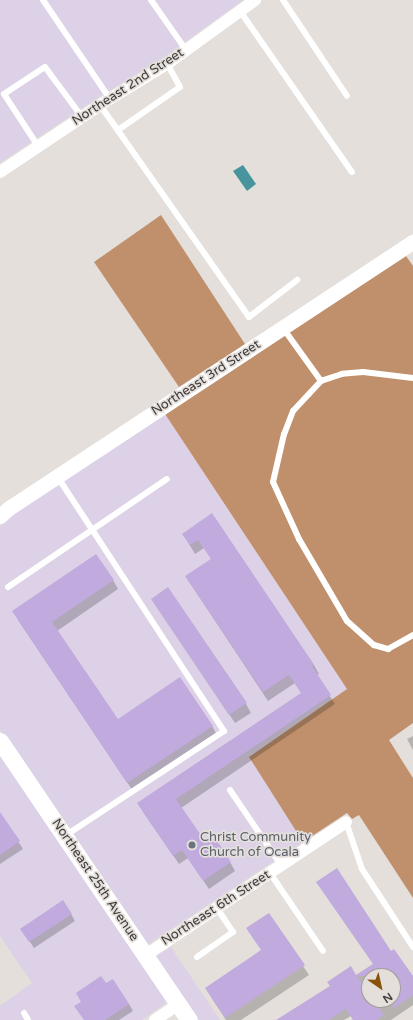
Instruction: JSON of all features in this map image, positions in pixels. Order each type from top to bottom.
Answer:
[{"type":"main road","name":"Northeast 25th Avenue","points":[[0,741],[189,1020]]},
{"type":"street","name":"Northeast 2nd Street","points":[[0,172],[105,102],[168,64],[255,0]]},
{"type":"street","name":"Northeast 3rd Street","points":[[0,516],[57,476],[413,242]]},
{"type":"street","name":"Northeast 6th Street","points":[[146,955],[346,822]]},
{"type":"street","points":[[155,1020],[178,1004]]},
{"type":"lane","points":[[43,0],[105,102],[118,130],[249,316],[297,280]]},
{"type":"lane","points":[[150,0],[186,50]]},
{"type":"lane","points":[[283,0],[347,96]]},
{"type":"lane","points":[[240,11],[352,172]]},
{"type":"lane","points":[[118,130],[180,86],[168,64]]},
{"type":"lane","points":[[38,146],[4,94],[45,67],[82,117]]},
{"type":"lane","points":[[283,328],[321,381]]},
{"type":"lane","points":[[413,378],[363,372],[342,374],[321,381],[293,411],[284,434],[273,482],[299,539],[347,621],[374,645],[388,649],[413,635]]},
{"type":"lane","points":[[57,476],[224,731],[65,836]]},
{"type":"lane","points":[[8,587],[167,479]]},
{"type":"lane","points":[[230,790],[281,866]]},
{"type":"lane","points":[[346,822],[362,869],[413,947]]},
{"type":"lane","points":[[270,873],[323,951]]},
{"type":"lane","points":[[197,956],[233,932],[217,908]]},
{"type":"lane","points":[[24,1013],[28,1020]]},
{"type":"shaded area","points":[[0,0],[243,0],[163,58],[96,99],[0,163]]},
{"type":"shaded area","points":[[161,215],[245,344],[179,387],[94,262]]},
{"type":"shaded area","points":[[406,256],[413,266],[413,723],[389,740],[413,778],[413,898],[359,815],[352,819],[347,813],[303,842],[249,757],[347,689],[165,414]]},
{"type":"shaded area","points":[[165,414],[347,689],[249,757],[303,842],[147,945],[0,730],[0,527],[13,514]]},
{"type":"shaded area","points":[[0,753],[169,1001],[142,1020],[0,1020],[0,1006],[32,983],[0,936]]},
{"type":"shaded area","points":[[171,947],[220,1020],[197,1020],[155,957]]},
{"type":"water","points":[[243,165],[256,184],[247,191],[233,171]]},
{"type":"building","points":[[212,513],[314,665],[312,666],[331,695],[176,799],[205,841],[214,836],[231,862],[203,881],[182,850],[173,856],[137,803],[301,693],[289,675],[263,692],[185,576],[211,559],[198,540],[190,545],[182,534]]},
{"type":"building","points":[[96,554],[114,580],[52,622],[118,719],[180,677],[213,726],[127,783],[12,611]]},
{"type":"building","points":[[168,587],[247,703],[229,715],[151,599]]},
{"type":"building","points":[[0,812],[20,841],[0,855]]},
{"type":"building","points":[[337,868],[391,951],[394,949],[413,976],[413,995],[401,1003],[401,968],[367,968],[373,964],[316,882]]},
{"type":"building","points":[[63,900],[72,914],[29,942],[20,929]]},
{"type":"building","points":[[269,913],[305,965],[225,1018],[205,988],[261,950],[246,928]]},
{"type":"building","points":[[351,966],[356,975],[361,972],[361,976],[357,976],[361,982],[361,1008],[379,1008],[384,1015],[377,1020],[353,1020],[346,1009],[329,1020],[276,1020],[330,986],[327,982]]},
{"type":"building","points":[[101,976],[106,983],[113,979],[129,1004],[105,1020],[84,1020],[74,1006],[81,1002],[76,993]]},
{"type":"place","name":"Christ Community Church of Ocala","points":[[192,845]]}]
